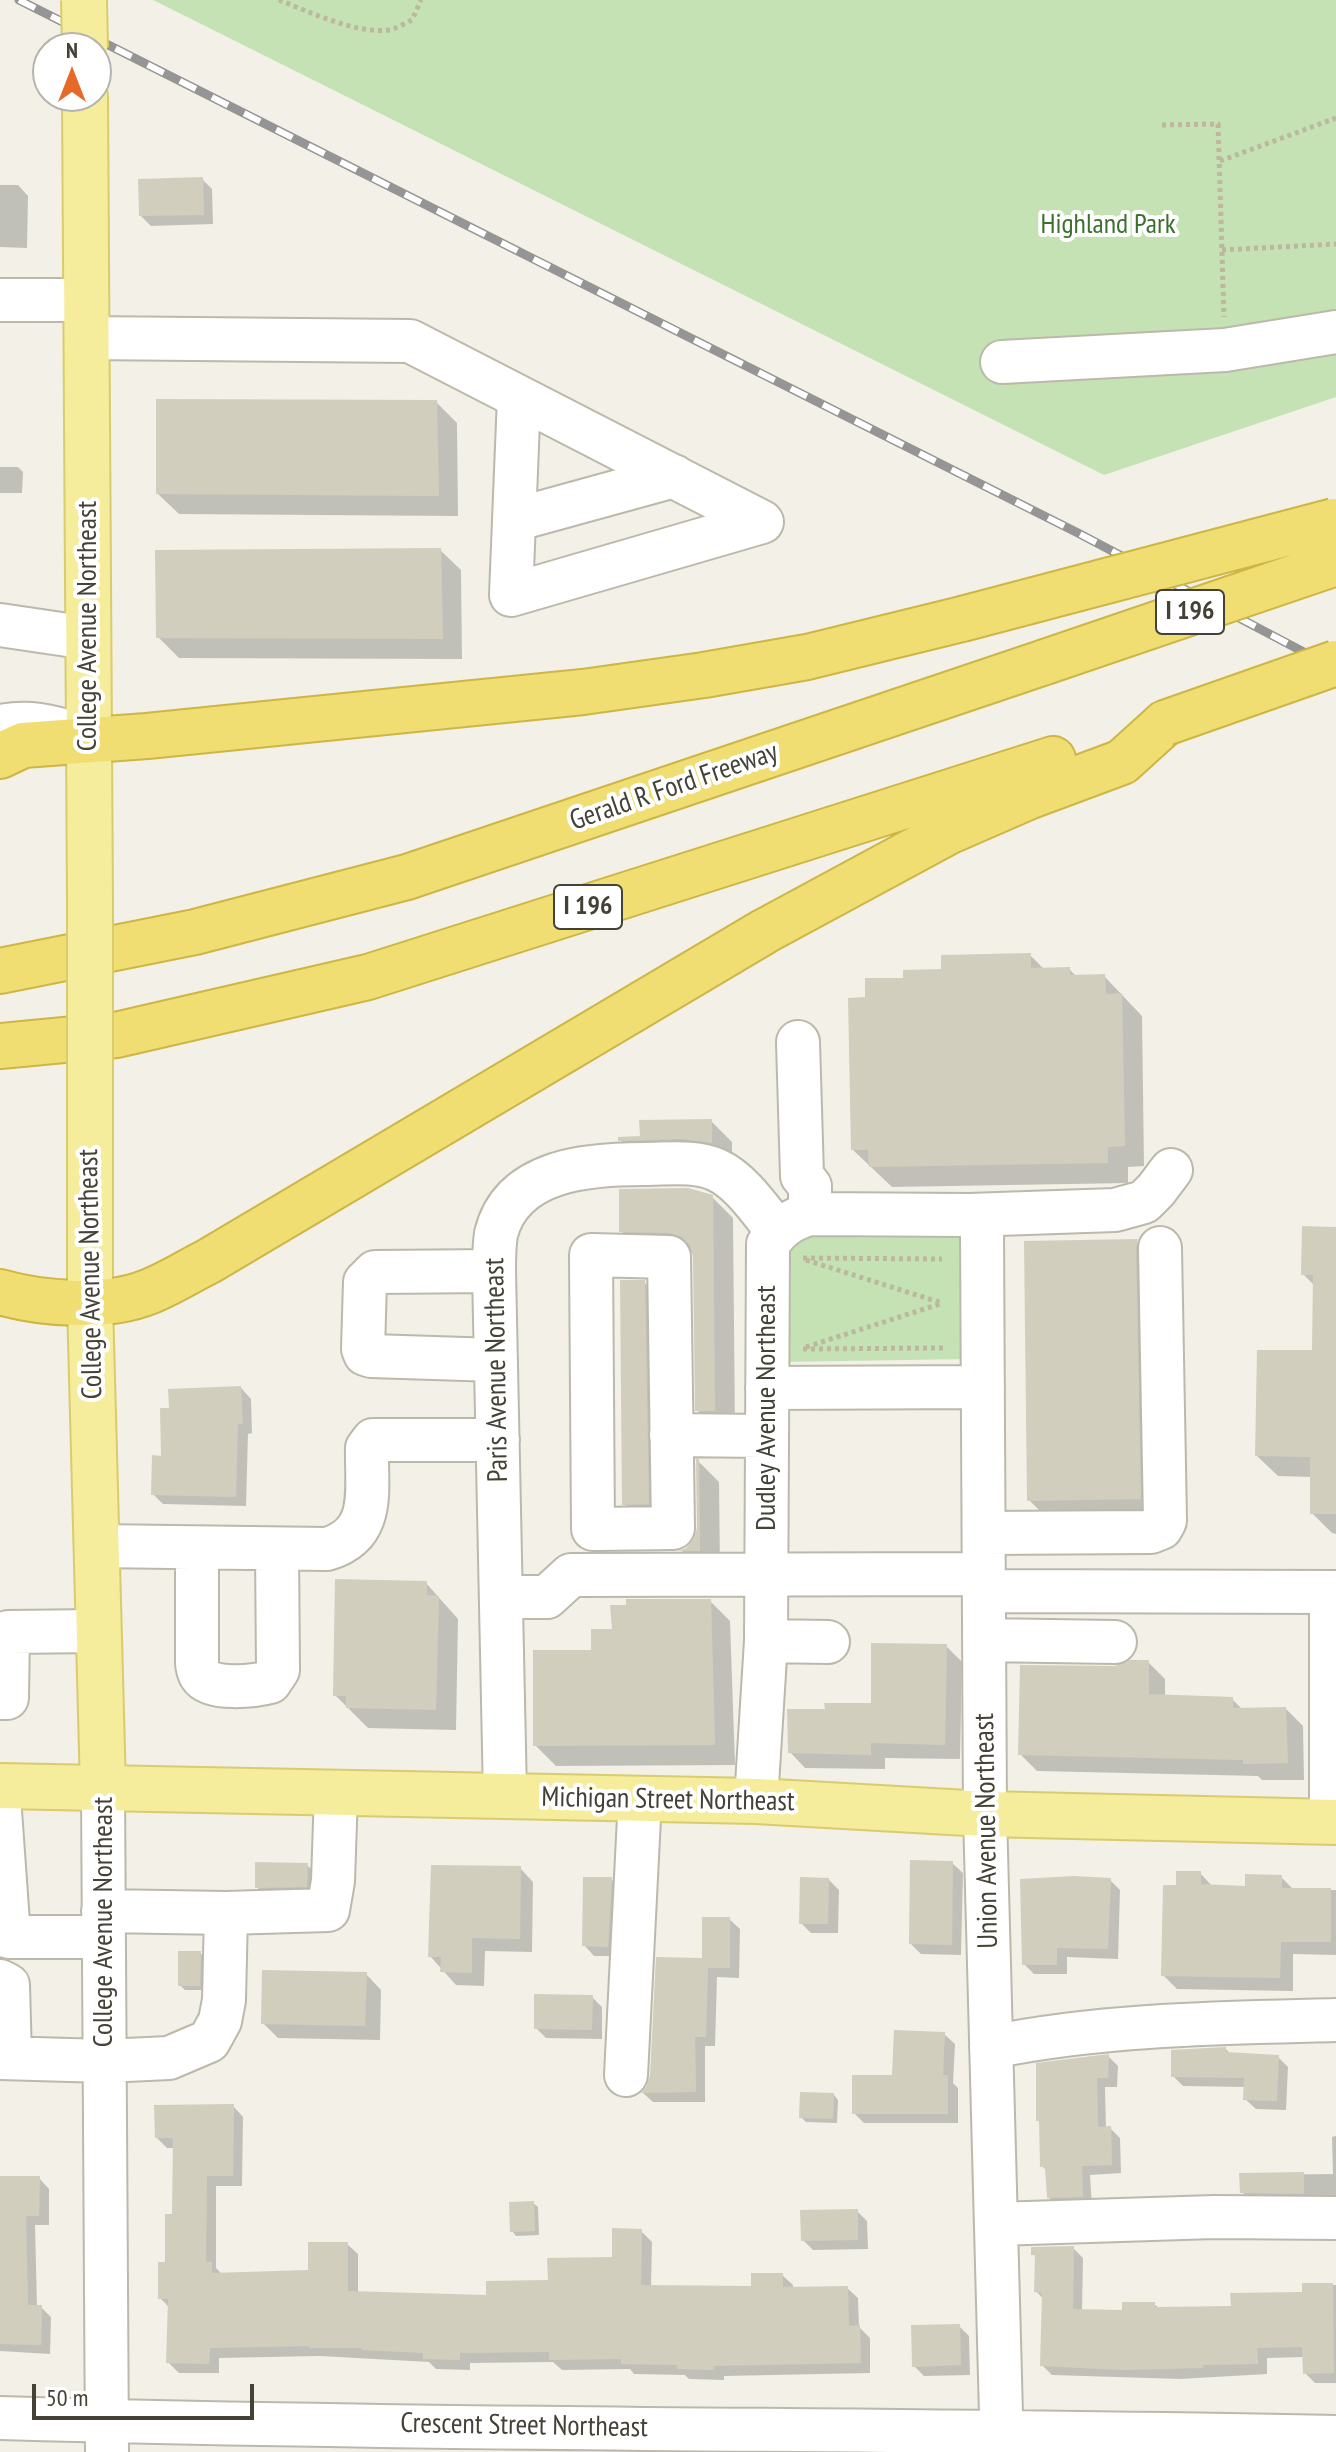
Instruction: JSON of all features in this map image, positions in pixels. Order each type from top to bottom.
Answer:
[{"type":"highway","points":[[0,756],[23,745],[147,736],[643,684],[807,657],[1335,535]]},
{"type":"highway","name":"Gerald R Ford Freeway","points":[[0,971],[195,932],[407,877],[1045,662],[1335,535]]},
{"type":"highway","name":"I 196","points":[[0,1046],[116,1035],[368,977],[1165,723],[1336,663]]},
{"type":"highway","points":[[0,1292],[33,1302],[90,1303],[145,1293],[209,1261],[765,931],[950,831],[1028,797],[1122,762],[1165,723]]},
{"type":"main road","points":[[84,0],[85,32]]},
{"type":"main road","name":"College Avenue Northeast","points":[[85,116],[90,1303],[103,1788]]},
{"type":"main road","name":"Michigan Street Northeast","points":[[0,1786],[756,1801],[985,1814],[1334,1822]]},
{"type":"street","points":[[0,300],[86,319],[410,341],[674,476],[762,522],[511,595],[519,397]]},
{"type":"street","points":[[1002,362],[1225,350],[1336,332]]},
{"type":"street","points":[[514,520],[674,476]]},
{"type":"street","points":[[0,625],[88,638]]},
{"type":"street","points":[[0,726],[19,723],[50,725],[89,739]]},
{"type":"street","name":"Dudley Avenue Northeast","points":[[756,1801],[766,1641],[768,1244],[794,1223],[810,1186],[802,1176],[798,1042]]},
{"type":"street","name":"Paris Avenue Northeast","points":[[505,1796],[494,1271],[496,1235],[506,1209],[526,1188],[556,1175],[597,1164],[696,1164],[719,1171],[753,1202],[794,1223]]},
{"type":"street","points":[[794,1223],[1115,1210],[1144,1202],[1171,1170]]},
{"type":"street","name":"Union Avenue Northeast","points":[[969,1215],[982,1228],[985,1814],[1002,2441]]},
{"type":"street","points":[[984,1533],[1151,1532],[1161,1528],[1165,1521],[1160,1248]]},
{"type":"street","points":[[591,1255],[669,1257],[671,1435],[673,1528],[593,1529],[591,1255]]},
{"type":"street","points":[[494,1271],[375,1272],[365,1282],[363,1349],[365,1354],[371,1356],[496,1360]]},
{"type":"street","points":[[767,1388],[983,1387]]},
{"type":"street","points":[[671,1435],[766,1436]]},
{"type":"street","points":[[96,1546],[336,1547],[358,1531],[365,1513],[367,1448],[373,1440],[498,1440]]},
{"type":"street","points":[[197,1548],[197,1663],[200,1675],[208,1682],[235,1686],[270,1682],[278,1670],[277,1549]]},
{"type":"street","points":[[501,1597],[547,1597],[571,1575],[766,1576],[1333,1592],[1334,1822]]},
{"type":"street","points":[[0,1698],[7,1698],[8,1632],[98,1631]]},
{"type":"street","points":[[984,1640],[1115,1642]]},
{"type":"street","points":[[766,1641],[828,1642]]},
{"type":"street","name":"College Avenue Northeast","points":[[103,1788],[107,2437]]},
{"type":"street","points":[[0,1811],[9,1937],[103,1924],[226,1913],[328,1910],[333,1881],[336,1793]]},
{"type":"street","points":[[626,2075],[640,1798]]},
{"type":"street","points":[[0,1981],[8,1985],[5,2058],[105,2061],[169,2058],[209,2041],[220,2021],[224,2000],[226,1913]]},
{"type":"street","points":[[991,2047],[1018,2041],[1169,2025],[1336,2020]]},
{"type":"street","points":[[996,2224],[1214,2217],[1336,2218]]},
{"type":"street","name":"Crescent Street Northeast","points":[[0,2418],[107,2437],[783,2442],[1336,2437]]},
{"type":"path","points":[[279,0],[329,19],[390,30],[412,20],[421,0]]},
{"type":"path","points":[[1220,161],[1336,118]]},
{"type":"path","points":[[1162,125],[1218,124],[1225,350]]},
{"type":"path","points":[[1222,250],[1336,244]]},
{"type":"path","points":[[942,1274],[942,1259],[800,1258],[943,1303]]},
{"type":"path","points":[[943,1303],[943,1288],[943,1318],[943,1303]]},
{"type":"path","points":[[943,1303],[799,1349],[943,1348],[943,1333]]},
{"type":"green space","name":"Highland Park","points":[[153,0],[1336,0],[1336,397],[1104,475]]},
{"type":"green space","points":[[967,1230],[968,1359],[780,1362],[782,1253],[812,1232]]},
{"type":"building","points":[[203,177],[204,215],[139,216],[138,179]]},
{"type":"building","points":[[156,399],[437,400],[439,496],[156,494]]},
{"type":"building","points":[[441,548],[443,639],[156,638],[155,550]]},
{"type":"building","points":[[1031,953],[1031,968],[1070,967],[1070,975],[1105,974],[1106,994],[1122,993],[1125,1146],[1108,1147],[1108,1163],[869,1167],[868,1150],[851,1150],[848,998],[865,997],[865,978],[903,978],[903,970],[941,969],[941,955]]},
{"type":"building","points":[[712,1119],[712,1143],[682,1139],[618,1141],[618,1137],[640,1136],[639,1120]]},
{"type":"building","points":[[688,1188],[713,1195],[715,1411],[695,1411],[693,1257],[690,1246],[682,1237],[670,1233],[619,1232],[619,1189]]},
{"type":"building","points":[[1302,1226],[1336,1227],[1336,1514],[1310,1514],[1310,1457],[1255,1456],[1257,1350],[1312,1350],[1313,1275],[1301,1275]]},
{"type":"building","points":[[1138,1239],[1141,1499],[1027,1501],[1024,1241]]},
{"type":"building","points":[[620,1280],[645,1280],[649,1504],[622,1505]]},
{"type":"building","points":[[241,1386],[243,1424],[238,1424],[236,1497],[151,1495],[152,1455],[161,1456],[160,1408],[169,1408],[168,1389]]},
{"type":"building","points":[[696,1459],[699,1459],[700,1551],[678,1551],[693,1540],[697,1528]]},
{"type":"building","points":[[335,1579],[427,1581],[427,1595],[439,1596],[436,1710],[346,1708],[346,1696],[333,1696]]},
{"type":"building","points":[[626,1599],[711,1599],[715,1745],[533,1746],[533,1650],[591,1650],[591,1629],[612,1629],[610,1605],[626,1605]]},
{"type":"building","points":[[871,1643],[947,1644],[945,1745],[871,1743],[871,1755],[788,1753],[787,1709],[825,1709],[824,1703],[871,1703]]},
{"type":"building","points":[[1130,1660],[1149,1660],[1149,1694],[1233,1697],[1233,1708],[1286,1707],[1288,1763],[1018,1755],[1020,1665],[1115,1666]]},
{"type":"building","points":[[910,1860],[953,1861],[952,1945],[909,1944]]},
{"type":"building","points":[[255,1862],[308,1863],[307,1887],[255,1888]]},
{"type":"building","points":[[431,1865],[521,1866],[520,1939],[472,1938],[472,1973],[440,1972],[441,1957],[428,1957]]},
{"type":"building","points":[[1176,1871],[1201,1871],[1201,1884],[1245,1886],[1245,1874],[1282,1875],[1282,1888],[1331,1888],[1331,1942],[1281,1942],[1280,1978],[1161,1976],[1163,1885],[1176,1885]]},
{"type":"building","points":[[1074,1876],[1111,1878],[1108,1949],[1057,1948],[1057,1965],[1022,1965],[1020,1879]]},
{"type":"building","points":[[583,1877],[612,1877],[608,1947],[582,1946]]},
{"type":"building","points":[[800,1877],[829,1878],[828,1924],[799,1924]]},
{"type":"building","points":[[702,1917],[730,1917],[730,1968],[708,1968],[706,2037],[695,2037],[696,2092],[641,2093],[650,2076],[656,1957],[702,1958]]},
{"type":"building","points":[[178,1951],[201,1951],[200,1986],[178,1986]]},
{"type":"building","points":[[262,1970],[367,1972],[365,2026],[261,2024]]},
{"type":"building","points":[[534,1994],[593,1995],[592,2030],[534,2029]]},
{"type":"building","points":[[894,2030],[945,2032],[943,2075],[948,2075],[948,2114],[852,2114],[852,2075],[892,2075]]},
{"type":"building","points":[[1226,2047],[1226,2052],[1279,2055],[1277,2101],[1243,2100],[1244,2078],[1171,2077],[1171,2050]]},
{"type":"building","points":[[1109,2054],[1108,2078],[1097,2078],[1098,2127],[1111,2126],[1112,2165],[1082,2166],[1083,2197],[1047,2198],[1045,2167],[1040,2167],[1039,2121],[1036,2121],[1036,2063]]},
{"type":"building","points":[[800,2092],[834,2093],[833,2119],[799,2118]]},
{"type":"building","points":[[234,2104],[233,2176],[207,2176],[206,2262],[212,2262],[212,2273],[308,2270],[308,2242],[348,2242],[348,2291],[486,2295],[486,2281],[548,2280],[547,2258],[612,2257],[612,2228],[642,2229],[641,2285],[751,2286],[751,2273],[783,2273],[783,2287],[848,2286],[849,2326],[860,2325],[861,2363],[677,2369],[677,2365],[621,2364],[621,2359],[549,2360],[549,2352],[460,2353],[460,2360],[423,2359],[423,2353],[309,2346],[210,2348],[209,2364],[166,2363],[168,2299],[158,2299],[158,2262],[165,2262],[165,2214],[172,2214],[173,2138],[155,2138],[154,2105]]},
{"type":"building","points":[[1304,2172],[1304,2194],[1240,2193],[1239,2173]]},
{"type":"building","points":[[0,2176],[40,2176],[39,2216],[26,2216],[28,2305],[42,2305],[41,2345],[0,2344]]},
{"type":"building","points":[[534,2201],[535,2231],[510,2232],[509,2202]]},
{"type":"building","points":[[858,2209],[858,2240],[801,2241],[800,2210]]},
{"type":"building","points":[[1074,2246],[1073,2309],[1122,2310],[1122,2302],[1155,2302],[1155,2307],[1231,2306],[1230,2293],[1302,2292],[1302,2283],[1333,2283],[1334,2373],[1303,2374],[1302,2347],[1257,2348],[1258,2364],[1203,2365],[1203,2368],[1123,2370],[1040,2366],[1042,2293],[1034,2292],[1035,2255],[1031,2255],[1031,2247]]},
{"type":"building","points":[[960,2324],[961,2365],[912,2367],[911,2325]]},
{"type":"railway","points":[[19,0],[1078,533],[1336,669]]}]
